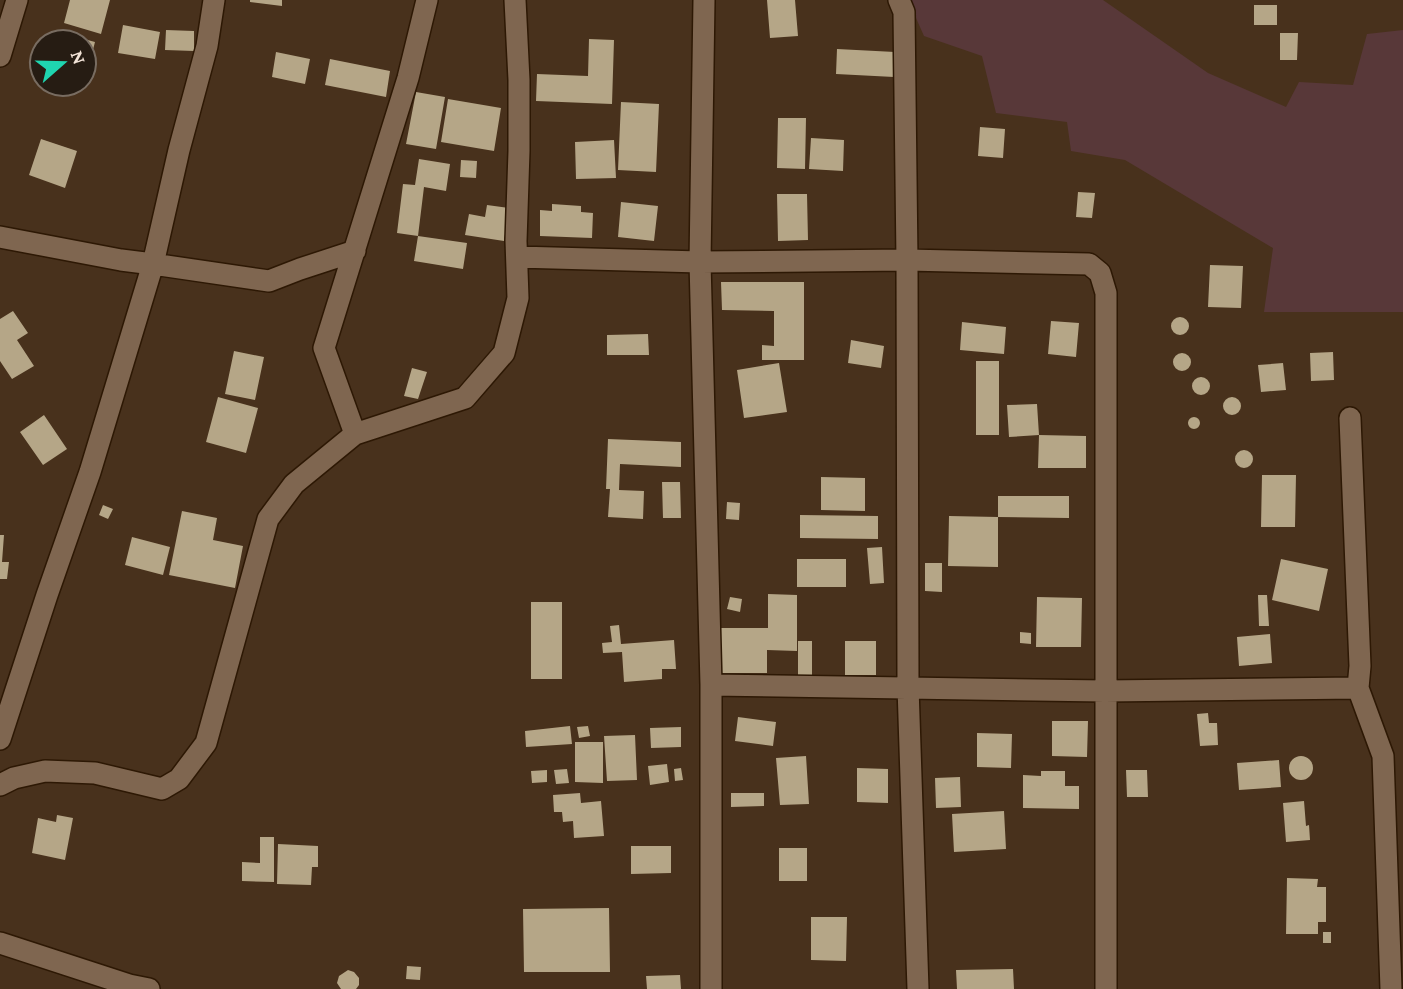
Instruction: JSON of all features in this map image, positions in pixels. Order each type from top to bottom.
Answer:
[{"type":"street","points":[[0,56],[17,0]]},
{"type":"street","points":[[0,739],[90,472],[153,264],[179,150],[207,46],[214,0]]},
{"type":"street","points":[[355,434],[324,348],[408,78],[427,0]]},
{"type":"street","points":[[0,785],[14,778],[45,771],[95,773],[162,789],[179,779],[206,743],[268,519],[294,484],[355,434],[465,398],[504,353],[518,298],[519,80],[515,0]]},
{"type":"street","points":[[704,0],[701,262],[711,685],[711,989]]},
{"type":"street","points":[[899,0],[904,12],[908,687],[918,989]]},
{"type":"street","points":[[0,237],[121,260],[269,281],[355,251]]},
{"type":"street","points":[[517,257],[701,262],[907,260],[1089,264],[1100,273],[1107,293],[1105,989]]},
{"type":"street","points":[[1350,418],[1360,666],[1358,688],[1383,756],[1391,989]]},
{"type":"street","points":[[711,685],[1105,691],[1358,688]]},
{"type":"street","points":[[0,943],[133,988]]},
{"type":"shaded area","points":[[908,0],[1103,0],[1208,73],[1286,107],[1299,82],[1353,85],[1367,34],[1403,30],[1403,312],[1264,312],[1273,248],[1125,160],[1071,151],[1067,122],[996,113],[982,56],[924,36]]},
{"type":"building","points":[[70,0],[110,0],[101,34],[98,33],[98,28],[81,28],[64,23]]},
{"type":"building","points":[[282,0],[282,6],[250,2]]},
{"type":"building","points":[[767,0],[795,0],[798,36],[770,38]]},
{"type":"building","points":[[1254,5],[1277,5],[1277,25],[1254,25]]},
{"type":"building","points":[[123,25],[160,32],[155,59],[118,53]]},
{"type":"building","points":[[166,30],[194,31],[194,51],[165,50]]},
{"type":"building","points":[[1280,33],[1298,33],[1297,60],[1280,60]]},
{"type":"building","points":[[589,39],[614,40],[612,104],[536,101],[537,74],[588,76]]},
{"type":"building","points":[[837,49],[895,52],[894,77],[836,74]]},
{"type":"building","points":[[276,52],[310,59],[305,84],[272,77]]},
{"type":"building","points":[[330,59],[390,71],[386,97],[325,85]]},
{"type":"building","points":[[416,92],[445,97],[436,149],[406,144]]},
{"type":"building","points":[[448,99],[501,108],[494,151],[441,142]]},
{"type":"building","points":[[621,102],[659,104],[656,172],[618,170]]},
{"type":"building","points":[[778,118],[806,118],[805,169],[777,168]]},
{"type":"building","points":[[980,127],[1005,129],[1003,158],[978,156]]},
{"type":"building","points":[[811,138],[844,140],[843,171],[809,169]]},
{"type":"building","points":[[41,139],[77,151],[65,188],[29,175]]},
{"type":"building","points":[[614,140],[616,178],[576,179],[575,142]]},
{"type":"building","points":[[419,159],[450,164],[446,191],[424,187],[418,236],[397,233],[403,184],[415,185]]},
{"type":"building","points":[[461,160],[477,161],[476,178],[460,177]]},
{"type":"building","points":[[1078,192],[1095,193],[1092,218],[1076,217]]},
{"type":"building","points":[[777,194],[807,194],[808,240],[778,241]]},
{"type":"building","points":[[621,202],[658,206],[654,241],[618,237]]},
{"type":"building","points":[[552,204],[581,206],[581,212],[593,213],[592,238],[540,236],[540,210],[552,211]]},
{"type":"building","points":[[487,205],[509,208],[504,241],[465,235],[469,214],[485,217]]},
{"type":"building","points":[[418,236],[467,243],[463,269],[414,261]]},
{"type":"building","points":[[1210,265],[1243,266],[1241,308],[1208,307]]},
{"type":"building","points":[[721,282],[804,282],[804,360],[762,360],[762,345],[774,346],[774,311],[722,310]]},
{"type":"building","points":[[13,311],[28,333],[17,340],[34,366],[12,379],[0,361],[0,319]]},
{"type":"building","points":[[1176,317],[1184,317],[1189,326],[1187,333],[1176,335],[1171,330],[1171,322]]},
{"type":"building","points":[[1051,321],[1079,323],[1076,357],[1048,354]]},
{"type":"building","points":[[962,322],[1006,327],[1004,354],[960,350]]},
{"type":"building","points":[[648,334],[649,355],[607,355],[607,335]]},
{"type":"building","points":[[851,340],[884,346],[881,368],[848,363]]},
{"type":"building","points":[[234,351],[264,357],[255,400],[225,394]]},
{"type":"building","points":[[1333,352],[1334,380],[1311,381],[1310,353]]},
{"type":"building","points":[[1178,353],[1186,353],[1191,362],[1189,369],[1178,371],[1173,366],[1173,358]]},
{"type":"building","points":[[976,361],[999,361],[999,435],[976,435]]},
{"type":"building","points":[[779,363],[787,412],[744,418],[737,370]]},
{"type":"building","points":[[1283,363],[1286,390],[1261,392],[1258,365]]},
{"type":"building","points":[[412,368],[427,372],[418,399],[404,396]]},
{"type":"building","points":[[1197,377],[1205,377],[1210,386],[1208,393],[1197,395],[1192,390],[1192,382]]},
{"type":"building","points":[[218,397],[258,408],[246,453],[206,442]]},
{"type":"building","points":[[1228,397],[1236,397],[1241,406],[1239,413],[1228,415],[1223,410],[1223,402]]},
{"type":"building","points":[[1037,404],[1039,435],[1009,437],[1007,405]]},
{"type":"building","points":[[44,415],[67,449],[43,465],[20,432]]},
{"type":"building","points":[[1194,417],[1200,423],[1194,429],[1188,423]]},
{"type":"building","points":[[1039,435],[1086,436],[1086,468],[1038,468]]},
{"type":"building","points":[[608,439],[681,442],[681,467],[620,464],[619,490],[644,491],[643,519],[608,517]]},
{"type":"building","points":[[1240,450],[1248,450],[1253,459],[1251,466],[1240,468],[1235,463],[1235,455]]},
{"type":"building","points":[[1262,475],[1296,475],[1295,527],[1261,527]]},
{"type":"building","points":[[821,477],[865,478],[865,511],[821,510]]},
{"type":"building","points":[[662,482],[680,482],[681,518],[663,518]]},
{"type":"building","points":[[998,496],[1069,496],[1069,518],[998,517]]},
{"type":"building","points":[[727,502],[740,503],[739,520],[726,519]]},
{"type":"building","points":[[103,505],[113,509],[108,519],[99,515]]},
{"type":"building","points":[[182,511],[217,518],[213,540],[243,546],[235,588],[169,575]]},
{"type":"building","points":[[800,515],[878,516],[878,539],[800,538]]},
{"type":"building","points":[[949,516],[998,517],[998,567],[948,566]]},
{"type":"building","points":[[0,535],[4,535],[2,562],[9,562],[7,579],[0,579]]},
{"type":"building","points":[[132,537],[170,547],[163,575],[125,565]]},
{"type":"building","points":[[882,547],[884,583],[870,584],[867,548]]},
{"type":"building","points":[[797,559],[846,559],[846,587],[797,587]]},
{"type":"building","points":[[1281,559],[1328,569],[1319,611],[1272,600]]},
{"type":"building","points":[[925,563],[942,563],[942,592],[925,591]]},
{"type":"building","points":[[768,594],[797,595],[797,651],[767,650],[767,673],[721,673],[721,628],[768,628]]},
{"type":"building","points":[[1258,595],[1267,595],[1269,626],[1259,626]]},
{"type":"building","points":[[730,597],[742,599],[740,612],[727,609]]},
{"type":"building","points":[[1037,597],[1082,598],[1081,647],[1036,647]]},
{"type":"building","points":[[531,602],[562,602],[562,679],[531,679]]},
{"type":"building","points":[[619,625],[621,644],[674,640],[676,669],[662,669],[662,679],[624,682],[622,652],[603,653],[602,643],[612,642],[610,626]]},
{"type":"building","points":[[1020,632],[1031,633],[1031,644],[1020,643]]},
{"type":"building","points":[[1270,634],[1272,663],[1239,666],[1237,637]]},
{"type":"building","points":[[798,641],[812,641],[812,680],[798,680]]},
{"type":"building","points":[[845,641],[876,641],[876,675],[845,675]]},
{"type":"building","points":[[1208,713],[1209,723],[1217,723],[1218,745],[1200,746],[1197,714]]},
{"type":"building","points":[[738,717],[776,722],[773,746],[735,741]]},
{"type":"building","points":[[1052,721],[1088,721],[1087,757],[1052,756]]},
{"type":"building","points":[[570,726],[572,744],[526,747],[525,731]]},
{"type":"building","points":[[588,726],[590,736],[579,738],[577,727]]},
{"type":"building","points":[[681,727],[681,747],[651,748],[650,728]]},
{"type":"building","points":[[977,733],[1012,734],[1011,768],[977,767]]},
{"type":"building","points":[[635,735],[637,780],[607,781],[604,736]]},
{"type":"building","points":[[575,742],[603,742],[603,783],[575,782]]},
{"type":"building","points":[[806,756],[809,804],[780,805],[776,758]]},
{"type":"building","points":[[1301,756],[1310,759],[1313,768],[1310,777],[1301,780],[1292,777],[1289,768],[1292,759]]},
{"type":"building","points":[[1279,760],[1281,787],[1239,790],[1237,763]]},
{"type":"building","points":[[667,764],[669,782],[650,785],[648,766]]},
{"type":"building","points":[[681,768],[683,780],[675,781],[674,769]]},
{"type":"building","points":[[857,768],[888,769],[888,803],[857,802]]},
{"type":"building","points":[[567,769],[569,783],[556,784],[554,770]]},
{"type":"building","points":[[547,770],[547,782],[532,783],[531,771]]},
{"type":"building","points":[[1126,770],[1147,770],[1148,797],[1127,797]]},
{"type":"building","points":[[1041,771],[1065,771],[1065,786],[1079,786],[1079,809],[1023,808],[1023,775],[1041,776]]},
{"type":"building","points":[[960,777],[961,807],[936,808],[935,778]]},
{"type":"building","points":[[580,793],[581,803],[601,801],[604,836],[574,838],[573,821],[563,822],[562,812],[554,812],[553,795]]},
{"type":"building","points":[[731,793],[764,793],[764,806],[731,807]]},
{"type":"building","points":[[1304,801],[1310,840],[1286,842],[1283,803]]},
{"type":"building","points":[[1004,811],[1006,849],[954,852],[952,814]]},
{"type":"building","points":[[57,815],[73,818],[65,860],[32,853],[38,818],[56,822]]},
{"type":"building","points":[[260,837],[274,837],[274,882],[242,881],[242,862],[260,863]]},
{"type":"building","points":[[278,844],[318,846],[318,867],[312,867],[311,885],[277,884]]},
{"type":"building","points":[[631,846],[671,846],[671,873],[631,874]]},
{"type":"building","points":[[779,848],[807,848],[807,881],[779,881]]},
{"type":"building","points":[[1287,878],[1318,879],[1317,887],[1326,887],[1326,922],[1318,922],[1318,934],[1286,934]]},
{"type":"building","points":[[609,908],[610,972],[524,972],[523,909]]},
{"type":"building","points":[[811,917],[847,917],[846,961],[811,960]]},
{"type":"building","points":[[1323,932],[1331,932],[1331,943],[1323,943]]},
{"type":"building","points":[[407,966],[421,967],[420,980],[406,979]]},
{"type":"building","points":[[1013,969],[1014,989],[957,989],[956,970]]},
{"type":"building","points":[[348,970],[359,978],[356,989],[341,989],[337,983],[339,976]]},
{"type":"building","points":[[680,975],[681,989],[647,989],[646,976]]}]
